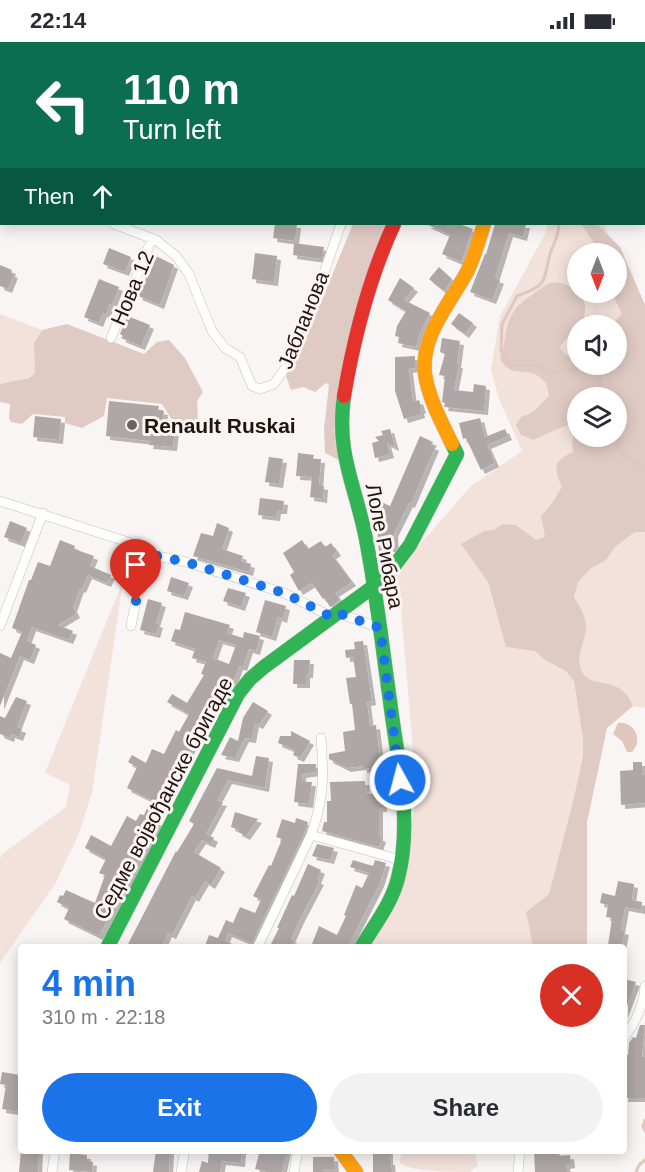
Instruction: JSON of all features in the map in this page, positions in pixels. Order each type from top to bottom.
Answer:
[{"type":"street","name":"Јабланова","points":[[117,225],[168,248],[189,274],[212,332],[225,348],[240,357],[251,384],[261,389],[274,384],[290,361],[312,307],[340,225]]},
{"type":"street","name":"Лоле Рибара","points":[[363,944],[391,897],[398,877],[404,836],[404,812],[366,536],[342,448],[341,418],[347,377],[363,308],[381,251],[394,225]]},
{"type":"street","name":"Седме војвођанске бригаде","points":[[109,944],[238,694],[264,667],[390,572],[410,545],[456,458],[456,450],[436,412],[429,392],[425,372],[426,356],[435,326],[468,270],[484,225]]},
{"type":"street","name":"Нова 12","points":[[111,338],[152,239]]},
{"type":"street","points":[[0,501],[128,542],[152,555],[186,562],[284,593],[335,615],[380,628]]},
{"type":"street","points":[[0,626],[43,513]]},
{"type":"street","points":[[131,626],[136,601],[152,555]]},
{"type":"street","points":[[259,944],[311,835],[323,790],[321,738]]},
{"type":"street","points":[[311,835],[401,860]]},
{"type":"street","points":[[627,1032],[640,1007],[645,986]]},
{"type":"street","points":[[52,1172],[54,1154]]},
{"type":"street","points":[[181,1172],[184,1154]]},
{"type":"street","points":[[294,1172],[297,1154]]},
{"type":"street","points":[[343,1154],[356,1172]]},
{"type":"street","points":[[518,1172],[520,1154]]},
{"type":"shaded area","points":[[353,225],[388,225],[367,273],[340,385],[335,422],[339,460],[325,453],[324,429],[329,385],[326,383],[315,392],[303,387],[291,390],[286,376],[300,353]]},
{"type":"shaded area","points":[[547,225],[604,225],[611,243],[567,243],[567,303],[623,303],[645,336],[645,708],[632,706],[607,728],[587,822],[587,944],[372,944],[396,903],[417,796],[399,586],[386,583],[471,486],[522,451],[499,399],[491,370],[500,316],[546,232]]},
{"type":"shaded area","points":[[582,225],[598,225],[616,243],[594,243]]},
{"type":"shaded area","points":[[627,263],[645,305],[645,532],[635,532],[616,546],[605,561],[591,568],[578,582],[574,597],[586,623],[586,633],[579,660],[582,672],[592,680],[621,690],[628,696],[633,706],[607,728],[587,822],[587,944],[533,944],[526,912],[549,894],[583,756],[583,738],[574,681],[566,671],[545,660],[535,651],[506,647],[488,582],[461,544],[484,531],[493,530],[503,524],[516,525],[536,540],[545,537],[541,516],[562,487],[556,470],[558,462],[573,452],[573,447],[627,447],[627,387],[567,387],[567,426],[533,440],[521,435],[516,425],[521,417],[533,412],[549,396],[546,383],[540,378],[529,373],[511,370],[500,359],[507,326],[517,307],[544,286],[555,282],[567,285],[567,303],[584,303],[584,315],[567,315],[567,338],[560,348],[567,355],[567,375],[627,375],[627,315],[622,314],[617,303],[627,303]]},
{"type":"shaded area","points":[[0,314],[42,330],[34,343],[36,372],[29,378],[0,384]]},
{"type":"shaded area","points":[[67,324],[144,354],[157,342],[169,340],[185,358],[203,392],[197,401],[198,420],[189,435],[181,434],[162,404],[107,398],[104,416],[82,428],[65,423],[65,417],[33,414],[22,424],[11,422],[10,404],[0,402],[0,384],[29,378],[35,373],[34,343],[42,330]]},
{"type":"shaded area","points":[[123,581],[92,793],[78,836],[55,884],[0,963],[0,859],[2,854],[66,807],[70,785],[45,773]]},
{"type":"shaded area","points":[[618,723],[629,725],[636,732],[636,747],[632,752],[627,752],[622,741],[613,734]]},
{"type":"shaded area","points":[[401,1154],[475,1154],[478,1165],[470,1172],[453,1172],[423,1170],[400,1163]]},
{"type":"building","points":[[275,225],[297,225],[295,241],[273,238]]},
{"type":"building","points":[[428,225],[462,225],[473,229],[461,262],[442,254],[450,235]]},
{"type":"building","points":[[495,225],[526,225],[523,237],[509,233],[495,278],[500,280],[492,300],[470,292],[486,254]]},
{"type":"building","points":[[294,243],[324,247],[322,259],[293,255]]},
{"type":"building","points":[[109,248],[131,257],[125,272],[103,264]]},
{"type":"building","points":[[255,253],[277,256],[274,282],[252,279]]},
{"type":"building","points":[[156,256],[174,265],[160,305],[138,296]]},
{"type":"building","points":[[0,265],[12,270],[11,273],[14,274],[8,289],[0,286]]},
{"type":"building","points":[[439,267],[452,279],[444,291],[429,279]]},
{"type":"building","points":[[400,278],[414,288],[404,300],[430,313],[416,347],[398,343],[399,337],[395,336],[397,326],[406,311],[388,300]]},
{"type":"building","points":[[99,279],[119,287],[112,305],[110,304],[106,315],[103,313],[99,323],[84,317]]},
{"type":"building","points":[[459,313],[473,323],[465,334],[451,324]]},
{"type":"building","points":[[130,317],[150,325],[141,346],[121,338],[123,336],[120,334],[126,319],[129,320]]},
{"type":"building","points":[[442,338],[460,341],[457,364],[459,364],[454,390],[473,392],[474,384],[486,386],[484,411],[444,407],[445,403],[442,402],[445,376],[439,375],[445,354],[440,352]]},
{"type":"building","points":[[415,356],[415,368],[409,369],[413,402],[419,400],[422,409],[421,414],[404,419],[395,391],[395,357]]},
{"type":"building","name":"Renault Ruskai","points":[[109,401],[159,406],[158,410],[164,411],[162,428],[175,430],[173,447],[149,445],[150,441],[106,436]]},
{"type":"building","points":[[35,416],[61,419],[59,440],[33,437]]},
{"type":"building","points":[[480,418],[485,437],[505,429],[508,436],[487,445],[495,463],[481,470],[466,438],[463,439],[459,423]]},
{"type":"building","points":[[390,429],[395,447],[387,443],[390,454],[375,458],[372,443],[379,441],[375,437],[383,435],[381,431]]},
{"type":"building","points":[[420,436],[433,442],[431,445],[435,447],[411,504],[409,503],[394,533],[395,548],[388,548],[389,555],[379,553],[376,515],[371,512],[377,500],[390,506]]},
{"type":"building","points":[[298,453],[314,455],[313,459],[321,459],[319,485],[324,486],[323,499],[310,497],[312,477],[296,476]]},
{"type":"building","points":[[269,457],[283,459],[279,484],[265,482]]},
{"type":"building","points":[[260,498],[284,501],[283,510],[277,510],[276,517],[258,515]]},
{"type":"building","points":[[10,521],[27,528],[21,543],[4,537]]},
{"type":"building","points":[[217,523],[229,528],[222,549],[243,556],[241,561],[251,564],[249,572],[193,556],[201,533],[213,536]]},
{"type":"building","points":[[60,540],[75,546],[74,549],[94,556],[90,566],[111,575],[107,583],[88,575],[82,589],[80,588],[73,608],[76,614],[58,625],[73,631],[69,640],[32,627],[27,641],[36,645],[30,660],[20,656],[0,706],[0,653],[11,658],[22,632],[12,628],[29,580],[38,562],[50,566]]},
{"type":"building","points":[[302,540],[308,549],[321,541],[325,547],[331,543],[337,552],[332,555],[352,582],[335,593],[340,600],[330,607],[312,583],[299,591],[290,575],[294,572],[283,553]]},
{"type":"building","points":[[171,577],[189,583],[184,596],[167,591]]},
{"type":"building","points":[[228,588],[246,593],[241,607],[223,601]]},
{"type":"building","points":[[148,599],[162,603],[156,623],[159,624],[156,634],[140,630]]},
{"type":"building","points":[[265,600],[286,606],[283,619],[278,617],[272,637],[256,632]]},
{"type":"building","points":[[185,612],[230,625],[227,633],[243,638],[244,632],[260,636],[256,651],[249,649],[243,667],[239,666],[232,685],[227,684],[213,707],[171,787],[155,821],[158,822],[99,936],[64,919],[69,908],[57,902],[66,890],[95,903],[105,875],[99,873],[106,859],[85,848],[91,835],[111,846],[127,816],[136,821],[140,814],[144,815],[151,800],[127,788],[137,767],[128,762],[132,755],[146,763],[152,749],[164,754],[176,730],[179,732],[189,714],[167,702],[172,694],[187,703],[204,675],[201,674],[206,662],[192,658],[195,649],[171,641],[175,629],[180,630]],"holes":[[[219,640],[236,645],[229,664],[213,658]]]},
{"type":"building","points":[[363,641],[372,701],[367,702],[370,726],[376,725],[381,766],[363,769],[363,766],[347,768],[329,759],[329,754],[345,751],[343,732],[355,730],[346,678],[356,677],[353,657],[346,658],[345,650],[355,649],[354,642]]},
{"type":"building","points":[[294,660],[310,660],[306,684],[293,684]]},
{"type":"building","points":[[16,697],[27,701],[17,727],[22,729],[19,737],[11,734],[10,738],[0,734],[0,716],[5,718]]},
{"type":"building","points":[[253,702],[268,711],[259,725],[255,723],[252,739],[245,738],[235,758],[221,755],[230,737],[238,741],[243,718]]},
{"type":"building","points":[[291,731],[310,741],[300,758],[293,755],[295,750],[278,743],[280,736],[291,736]]},
{"type":"building","points":[[256,756],[269,758],[265,788],[228,780],[217,801],[223,802],[206,834],[214,838],[211,844],[202,840],[194,852],[221,868],[211,885],[205,881],[195,898],[192,896],[172,935],[168,933],[163,944],[128,944],[176,851],[194,824],[189,821],[217,768],[252,776]]},
{"type":"building","points":[[633,762],[642,762],[642,775],[645,775],[645,803],[621,805],[620,771],[633,770]]},
{"type":"building","points":[[298,764],[316,764],[316,772],[302,774],[303,782],[312,782],[309,804],[294,802]]},
{"type":"building","points":[[365,781],[366,794],[382,793],[383,808],[379,808],[379,837],[382,838],[379,847],[322,831],[324,822],[327,822],[327,801],[331,801],[330,782]]},
{"type":"building","points":[[235,812],[258,819],[246,836],[231,827]]},
{"type":"building","points":[[296,818],[308,822],[252,943],[228,933],[225,941],[232,944],[206,944],[209,935],[218,938],[226,920],[233,923],[240,907],[255,913],[261,900],[253,896],[269,865],[271,866],[282,839],[276,837],[282,819],[295,823]]},
{"type":"building","points":[[317,844],[334,848],[330,860],[312,856]]},
{"type":"building","points":[[353,860],[373,866],[375,860],[386,863],[380,883],[349,944],[312,944],[319,926],[337,935],[356,885],[362,888],[369,873],[350,867]]},
{"type":"building","points":[[308,864],[321,870],[317,880],[320,881],[291,939],[294,940],[292,944],[271,944],[292,895],[294,896]]},
{"type":"building","points":[[618,881],[634,884],[632,900],[642,902],[641,910],[625,907],[621,930],[625,931],[622,944],[608,944],[612,918],[606,917],[608,905],[600,903],[602,893],[615,896]]},
{"type":"building","points":[[627,980],[636,982],[627,1006]]},
{"type":"building","points":[[640,1025],[645,1025],[642,1056],[645,1057],[645,1098],[627,1098],[627,1055],[629,1043],[633,1037],[636,1038]]},
{"type":"building","points":[[2,1072],[18,1075],[18,1112],[2,1109],[6,1085],[0,1084]]},
{"type":"building","points":[[21,1154],[39,1154],[38,1172],[19,1172]]},
{"type":"building","points":[[70,1154],[87,1155],[87,1161],[93,1162],[92,1172],[69,1170]]},
{"type":"building","points":[[155,1154],[170,1154],[169,1172],[153,1172]]},
{"type":"building","points":[[209,1154],[242,1154],[241,1163],[222,1161],[220,1172],[199,1172],[202,1161],[208,1163]]},
{"type":"building","points":[[259,1154],[286,1154],[282,1172],[255,1169]]},
{"type":"building","points":[[373,1154],[389,1154],[392,1172],[373,1172]]},
{"type":"building","points":[[534,1154],[570,1155],[571,1164],[566,1165],[567,1172],[535,1172]]},
{"type":"building","points":[[313,1157],[334,1157],[335,1169],[313,1172]]},
{"type":"waterway","points":[[559,225],[543,280],[535,288],[517,296],[502,324],[501,351],[511,365],[534,365],[552,373],[582,368],[600,376],[599,387]]},
{"type":"waterway","points":[[619,447],[623,455],[645,468]]},
{"type":"waterway","points":[[645,1120],[643,1126],[645,1131]]},
{"type":"waterway","points":[[636,1172],[645,1160]]},
{"type":"traffic: fast","points":[[344,396],[342,416],[344,451],[365,534],[372,575],[400,767],[404,812],[404,834],[398,878],[387,905],[363,944]]},
{"type":"traffic: fast","points":[[109,944],[238,694],[264,667],[385,578],[410,545],[457,454],[452,444]]},
{"type":"traffic: slow","points":[[452,444],[429,392],[425,360],[432,334],[467,272],[484,225]]},
{"type":"traffic: slow","points":[[343,1154],[356,1172]]},
{"type":"traffic: jam","points":[[344,396],[363,308],[394,225]]},
{"type":"place","name":"Renault Ruskai","points":[[132,425]]},
{"type":"route","points":[[136,601],[152,555],[186,562],[284,593],[332,617],[338,613],[380,628],[400,780]]}]
